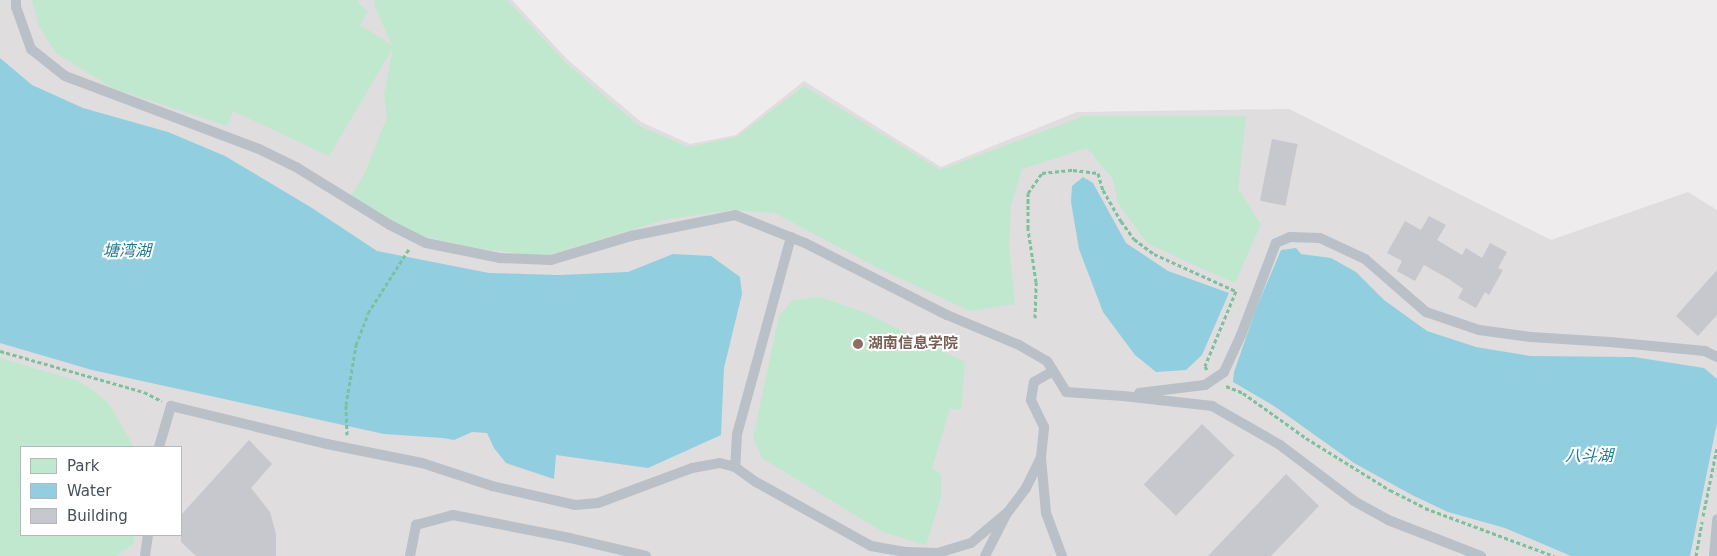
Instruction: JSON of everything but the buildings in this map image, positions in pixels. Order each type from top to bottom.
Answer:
[{"type":"lane","points":[[16,0],[16,7],[31,49],[65,76],[259,149],[296,168],[390,225],[426,244],[500,258],[552,260],[631,236],[735,215],[791,237],[947,315],[1020,345],[1047,361],[1066,392],[1212,406],[1280,445],[1354,501],[1388,520],[1481,556]]},
{"type":"lane","points":[[735,467],[737,434],[791,237]]},
{"type":"lane","points":[[1123,396],[1205,385],[1224,372],[1241,335],[1276,243],[1290,237],[1320,238],[1365,259],[1426,312],[1479,330],[1530,338],[1610,342],[1704,352],[1717,357]]},
{"type":"lane","points":[[1053,370],[1034,382],[1031,400],[1044,426],[1041,458],[1046,513],[1062,556]]},
{"type":"lane","points":[[159,446],[171,406],[345,448],[422,463],[492,486],[575,505],[598,503],[692,468],[720,462],[735,467],[756,482],[871,546],[906,552],[938,553],[970,543],[1008,512]]},
{"type":"lane","points":[[985,556],[1008,512],[1026,488],[1041,458]]},
{"type":"lane","points":[[410,556],[416,524],[453,515],[570,538],[646,556]]},
{"type":"lane","points":[[1715,552],[1717,519]]},
{"type":"lane","points":[[145,556],[148,536]]},
{"type":"path","points":[[1035,318],[1036,282],[1028,229],[1028,193],[1042,173],[1073,170],[1098,173],[1103,190],[1134,239],[1154,254],[1236,291],[1205,366],[1213,380],[1244,394],[1306,438],[1390,490],[1425,508],[1554,556]]},
{"type":"path","points":[[345,448],[348,429],[346,406],[356,345],[368,313],[416,238]]},
{"type":"path","points":[[0,352],[144,392],[171,406]]},
{"type":"path","points":[[1696,556],[1717,448]]},
{"type":"shaded area","name":"湖南信息学院","points":[[0,0],[512,0],[567,59],[641,122],[690,144],[736,135],[804,81],[941,167],[1077,112],[1289,109],[1551,240],[1688,192],[1717,210],[1717,556],[0,556]]},
{"type":"green space","points":[[32,0],[359,0],[358,3],[368,11],[360,25],[392,45],[375,7],[374,0],[507,0],[565,62],[639,126],[688,147],[737,137],[804,86],[940,170],[1084,116],[1246,116],[1238,189],[1261,224],[1235,283],[1205,270],[1147,243],[1118,203],[1113,179],[1087,148],[1022,169],[1011,205],[1009,247],[1015,304],[970,311],[878,268],[775,213],[732,210],[667,219],[545,256],[482,249],[417,235],[351,196],[365,173],[387,117],[384,95],[393,48],[329,156],[233,111],[227,126],[112,88],[55,52],[38,24]]},
{"type":"green space","points":[[820,297],[866,313],[965,362],[961,410],[950,408],[932,469],[941,474],[941,496],[926,545],[883,532],[762,458],[753,438],[779,316],[793,300]]},
{"type":"green space","points":[[0,358],[78,381],[93,390],[108,403],[133,446],[20,446],[20,536],[135,536],[133,544],[117,556],[0,556]]},
{"type":"water","name":"塘湾湖","points":[[0,58],[32,85],[83,108],[168,132],[225,156],[312,208],[377,251],[489,273],[560,275],[628,272],[673,254],[711,256],[740,277],[742,294],[724,368],[721,435],[648,468],[556,455],[554,479],[506,463],[494,448],[487,433],[472,432],[454,440],[384,434],[92,370],[0,343]]},
{"type":"water","points":[[1083,177],[1093,183],[1126,243],[1168,271],[1229,293],[1202,355],[1186,370],[1156,372],[1135,355],[1103,312],[1079,249],[1071,202],[1072,186]]},
{"type":"water","name":"八斗湖","points":[[1296,248],[1301,254],[1331,258],[1356,272],[1384,300],[1427,331],[1476,347],[1530,356],[1634,357],[1704,368],[1717,379],[1717,423],[1690,556],[1571,556],[1505,528],[1448,512],[1412,495],[1354,463],[1274,406],[1233,382],[1234,372],[1256,309],[1281,250]]},
{"type":"place","name":"湖南信息学院","points":[[858,344]]}]
